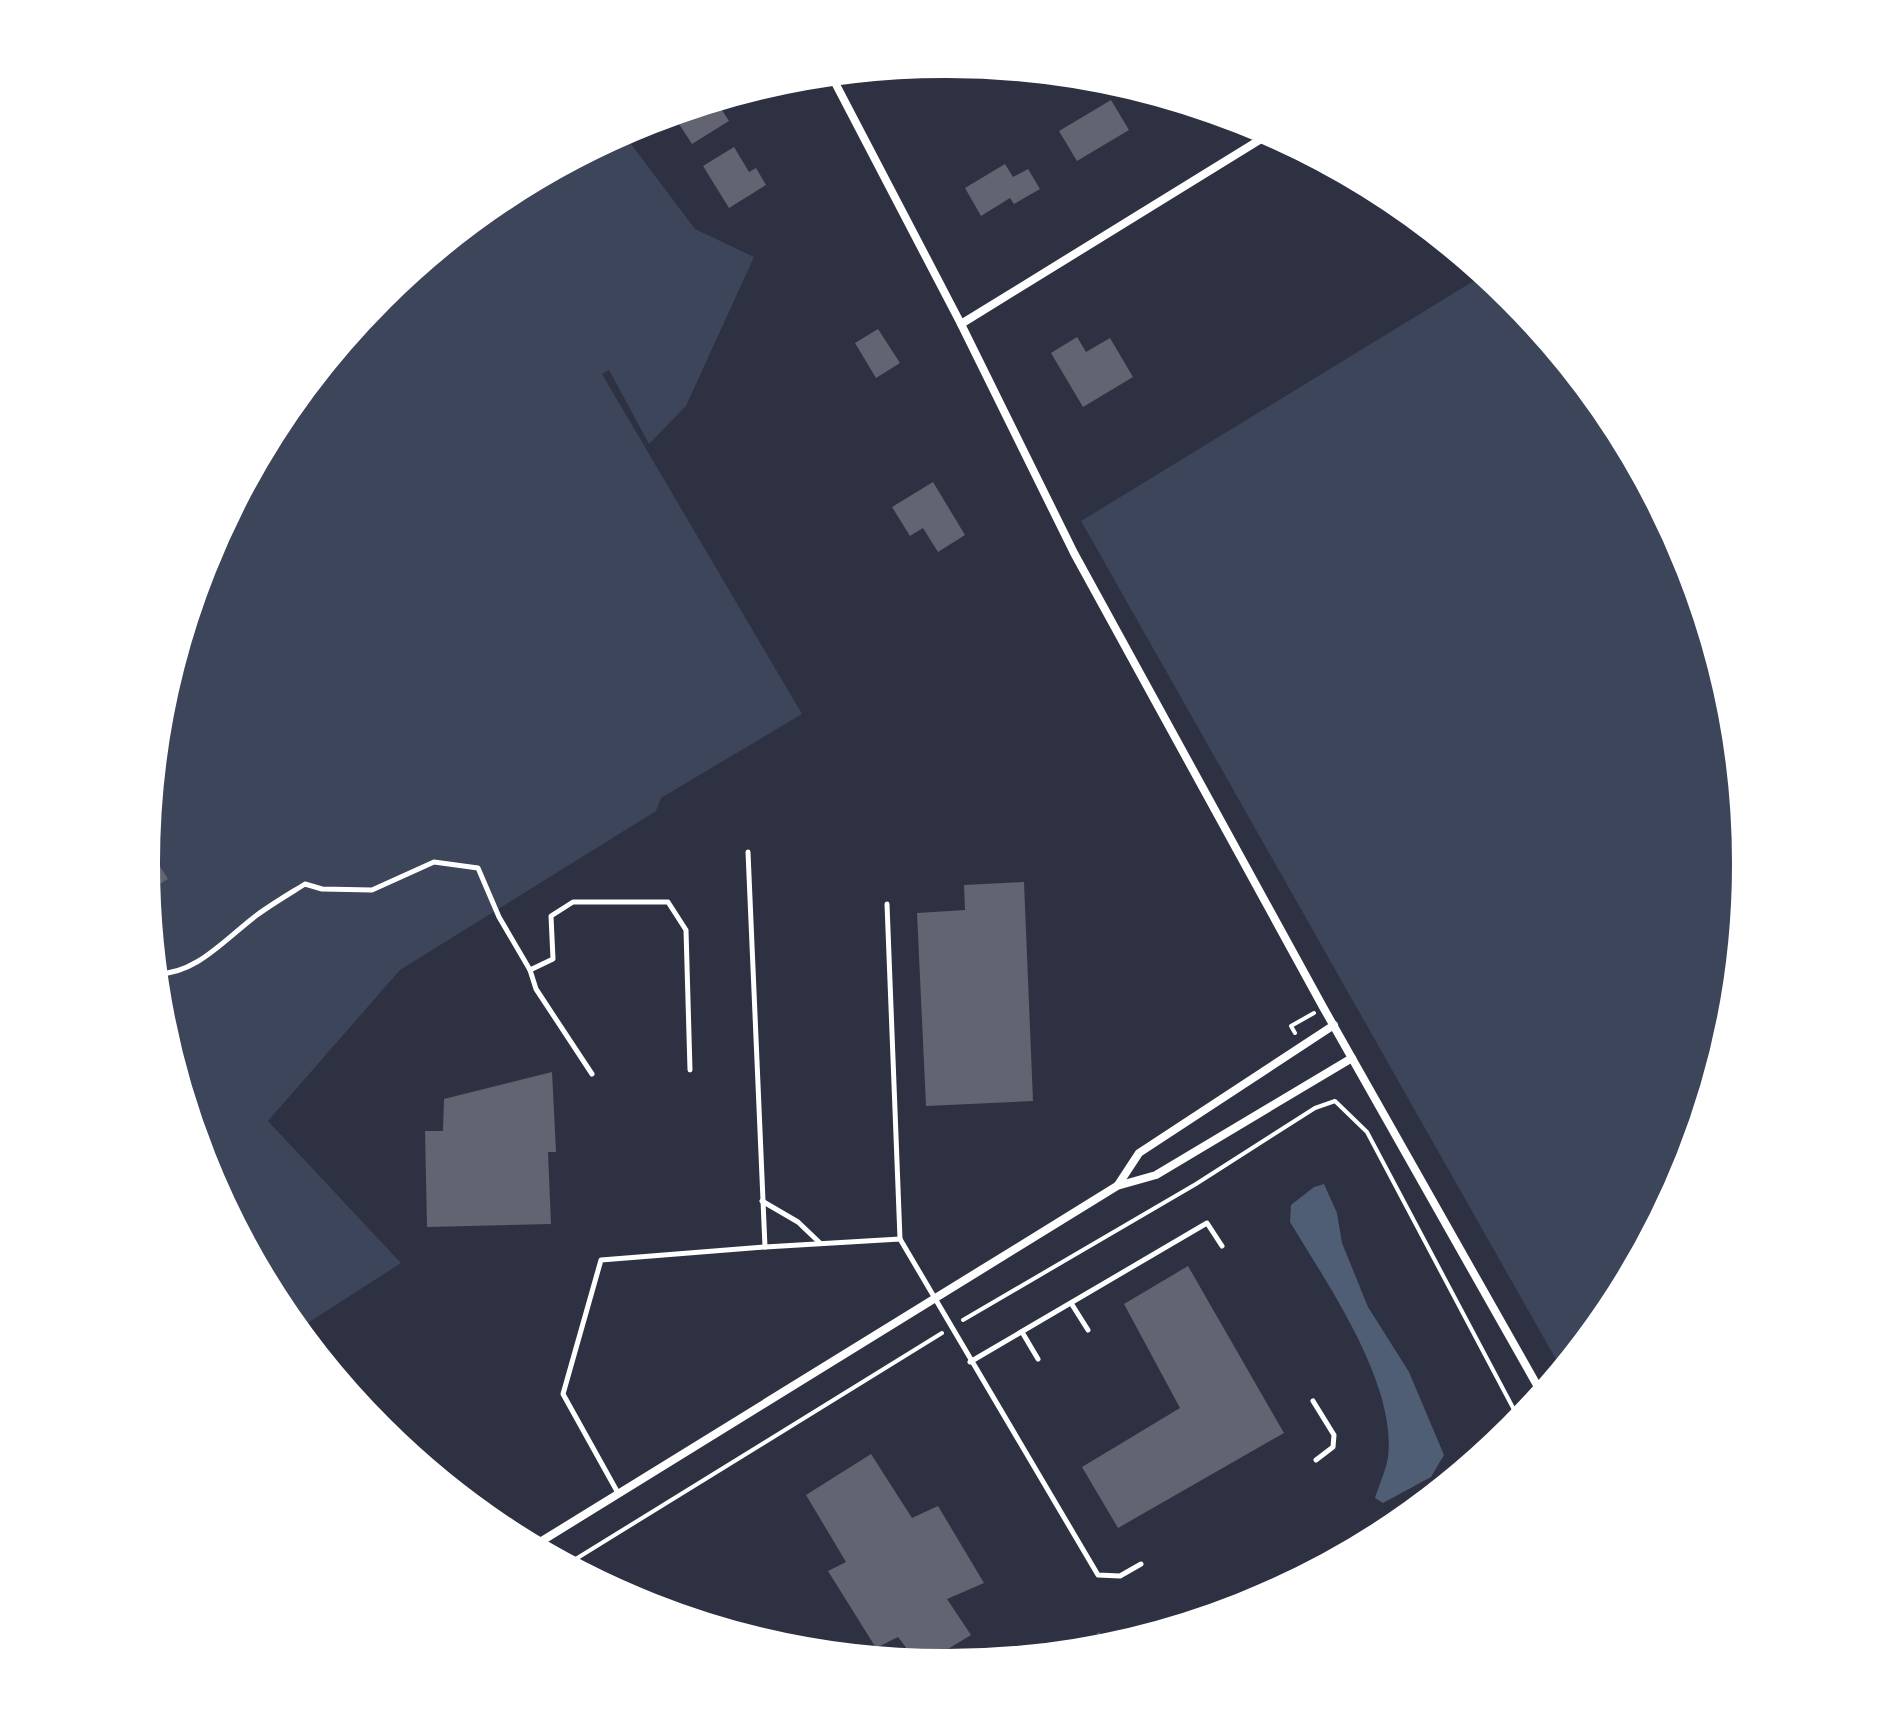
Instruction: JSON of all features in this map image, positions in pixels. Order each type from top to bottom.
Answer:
[{"type":"street","points":[[836,84],[961,324],[1074,553],[1352,1058],[1537,1384]]},
{"type":"street","points":[[961,324],[1258,141]]},
{"type":"street","points":[[1117,1186],[1139,1153],[1334,1025]]},
{"type":"street","points":[[544,1540],[1117,1186],[1156,1175],[1352,1058]]},
{"type":"lane","points":[[748,852],[765,1247]]},
{"type":"lane","points":[[167,975],[174,975],[219,947],[257,915],[305,884],[322,889],[372,890],[434,862],[478,868],[499,917],[530,970],[536,989],[592,1074]]},
{"type":"lane","points":[[530,970],[553,959],[551,916],[573,902],[668,902],[686,930],[690,1070]]},
{"type":"lane","points":[[887,904],[900,1239],[933,1300],[1098,1575],[1120,1576],[1141,1564]]},
{"type":"lane","points":[[762,1201],[798,1222],[820,1244]]},
{"type":"lane","points":[[970,1362],[1207,1223],[1222,1246]]},
{"type":"lane","points":[[618,1494],[563,1394],[601,1260],[900,1239]]},
{"type":"lane","points":[[1071,1303],[1088,1330]]},
{"type":"lane","points":[[1022,1332],[1038,1359]]},
{"type":"lane","points":[[1313,1401],[1334,1435],[1333,1447],[1316,1460]]},
{"type":"path","points":[[1331,1103],[1335,1101],[1367,1132],[1514,1409]]},
{"type":"shaded area","points":[[630,143],[695,229],[754,257],[686,406],[649,444],[609,370],[602,374],[802,714],[661,798],[656,811],[400,970],[268,1121],[401,1263],[307,1324],[264,1257],[218,1165],[185,1067],[165,966],[160,915],[160,812],[174,710],[185,660],[218,562],[264,470],[321,384],[389,307],[467,239],[552,182]]},
{"type":"shaded area","points":[[1475,280],[1538,344],[1571,384],[1628,470],[1674,562],[1707,660],[1727,761],[1732,812],[1732,915],[1727,966],[1707,1067],[1674,1165],[1628,1257],[1601,1301],[1557,1360],[1081,521]]},
{"type":"shaded area","points":[[1324,1184],[1337,1213],[1342,1243],[1368,1307],[1409,1372],[1444,1455],[1431,1477],[1383,1503],[1375,1498],[1388,1457],[1388,1428],[1382,1398],[1356,1334],[1290,1222],[1291,1205],[1314,1187]]},
{"type":"building","points":[[1111,100],[1129,130],[1077,161],[1059,131]]},
{"type":"building","points":[[721,109],[729,121],[692,144],[679,123]]},
{"type":"building","points":[[734,147],[749,172],[756,168],[766,185],[729,208],[703,166]]},
{"type":"building","points":[[1005,164],[1013,177],[1028,169],[1040,189],[1014,204],[1010,198],[981,216],[965,188]]},
{"type":"building","points":[[878,329],[900,363],[876,378],[855,343]]},
{"type":"building","points":[[1077,337],[1086,352],[1110,338],[1133,377],[1083,407],[1051,353]]},
{"type":"building","points":[[933,482],[965,535],[938,552],[923,528],[910,536],[892,507]]},
{"type":"building","points":[[158,863],[168,879],[159,885]]},
{"type":"building","points":[[1024,882],[1033,1101],[926,1106],[917,913],[965,910],[964,885]]},
{"type":"building","points":[[552,1072],[556,1152],[548,1152],[551,1224],[427,1227],[425,1131],[443,1131],[444,1099]]},
{"type":"building","points":[[1188,1266],[1284,1433],[1118,1528],[1082,1467],[1180,1408],[1124,1304]]},
{"type":"building","points":[[871,1454],[912,1518],[938,1506],[984,1583],[947,1599],[971,1635],[945,1651],[908,1650],[898,1637],[875,1647],[828,1571],[846,1562],[806,1495]]}]
